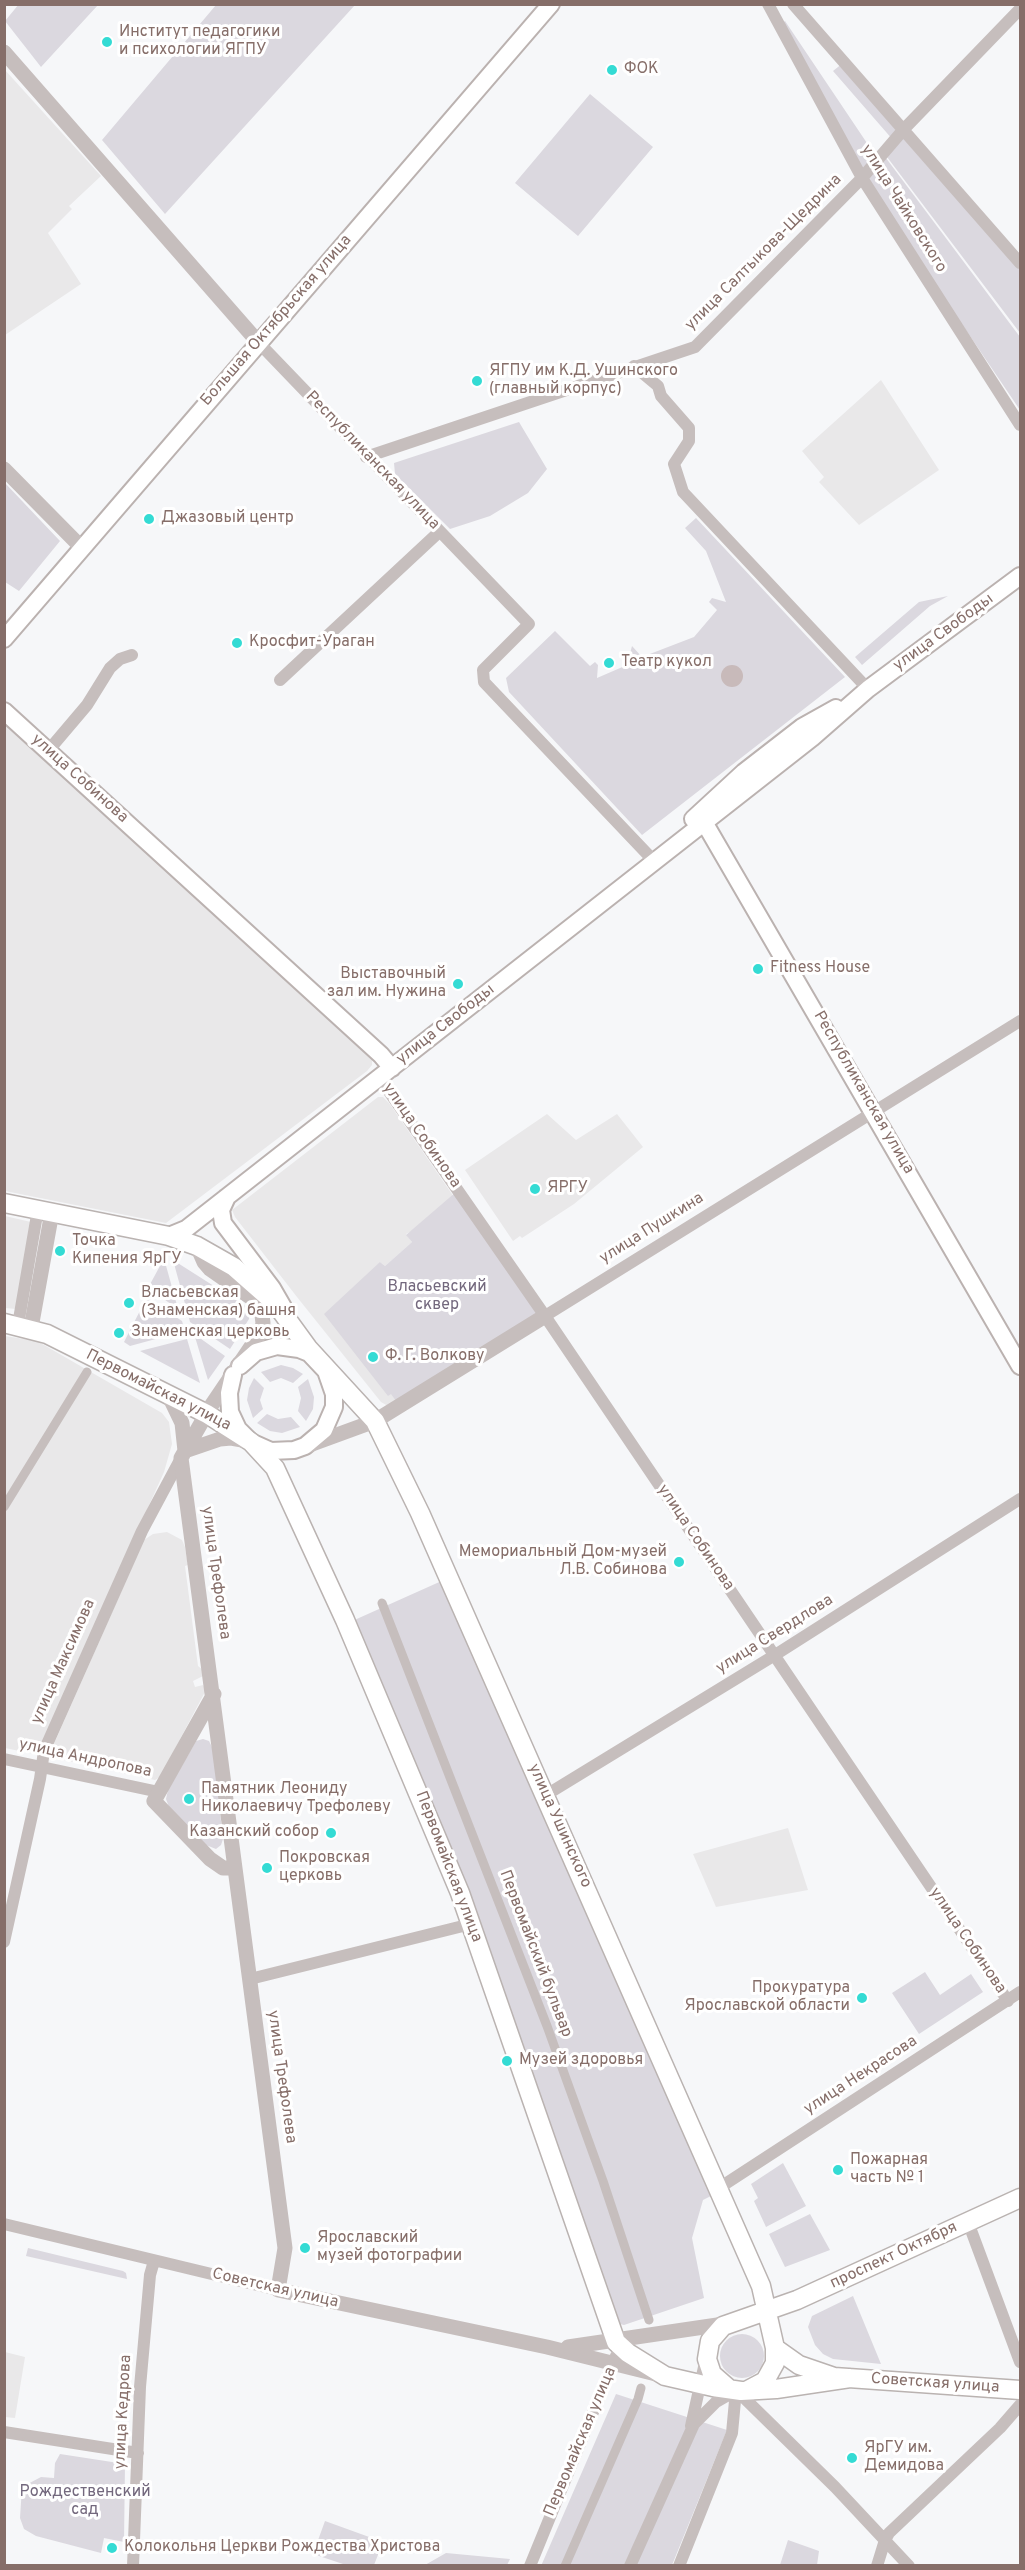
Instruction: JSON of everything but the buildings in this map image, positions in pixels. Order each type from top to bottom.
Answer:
[{"type":"main road","name":"Большая Октябрьская улица","points":[[4,639],[551,4]]},
{"type":"main road","name":"улица Свободы","points":[[170,1236],[186,1229],[210,1211],[386,1072],[653,860],[700,816],[807,732],[1020,576]]},
{"type":"main road","name":"улица Собинова","points":[[4,711],[381,1055],[386,1072]]},
{"type":"main road","name":"Республиканская улица","points":[[700,816],[1020,1366]]},
{"type":"main road","points":[[226,1197],[221,1210],[223,1223],[272,1288],[286,1317]]},
{"type":"main road","name":"улица Ушинского","points":[[4,1203],[170,1236],[197,1246],[234,1267],[252,1281],[286,1317],[319,1361],[375,1421],[420,1513],[762,2286],[773,2342]]},
{"type":"main road","name":"улица Свободы","points":[[197,1246],[200,1228],[210,1211]]},
{"type":"main road","name":"Первомайская улица","points":[[18,1325],[47,1334],[207,1414],[251,1442],[275,1468],[405,1760],[471,1924],[616,2342]]},
{"type":"main road","points":[[277,1346],[299,1349],[319,1361],[332,1382],[334,1407],[324,1430],[305,1446],[294,1450],[271,1451],[251,1442],[238,1429],[230,1412],[229,1393],[236,1370],[256,1352],[277,1346]]},
{"type":"main road","name":"проспект Октября","points":[[734,2322],[797,2300],[1020,2198]]},
{"type":"main road","points":[[762,2286],[766,2292],[781,2300],[797,2300]]},
{"type":"main road","points":[[797,2300],[779,2322],[773,2342],[775,2363],[769,2376],[760,2385],[737,2389],[719,2383],[712,2374],[706,2354],[713,2335],[734,2322],[752,2323],[773,2342],[791,2360],[811,2370],[850,2379]]},
{"type":"main road","points":[[616,2342],[628,2353],[665,2376],[700,2385],[737,2389],[776,2389],[850,2379]]},
{"type":"main road","name":"Советская улица","points":[[850,2379],[1020,2390]]},
{"type":"street","name":"улица Чайковского","points":[[768,4],[862,178],[1020,425]]},
{"type":"street","points":[[793,4],[1020,263]]},
{"type":"street","name":"улица Салтыкова-Щедрина","points":[[366,457],[695,347],[862,178],[904,129],[1020,9]]},
{"type":"street","name":"Республиканская улица","points":[[4,52],[258,342],[366,457],[529,624],[483,670],[484,682],[653,860]]},
{"type":"street","points":[[634,366],[658,386],[661,396],[689,428],[689,441],[674,464],[683,492],[868,689]]},
{"type":"street","points":[[5,469],[82,548]]},
{"type":"street","points":[[280,680],[439,532]]},
{"type":"street","points":[[48,751],[87,705],[110,668],[120,659],[132,656]]},
{"type":"street","name":"улица Пушкина","points":[[294,1450],[375,1421],[1020,1021]]},
{"type":"street","name":"улица Собинова","points":[[386,1072],[545,1316],[1008,2001]]},
{"type":"street","points":[[18,1325],[45,1211]]},
{"type":"street","name":"улица Максимова","points":[[4,1942],[44,1751],[142,1531],[183,1454],[261,1332],[262,1315],[253,1299],[210,1269],[197,1246]]},
{"type":"street","points":[[4,1507],[87,1372]]},
{"type":"street","name":"улица Трефолева","points":[[169,1396],[182,1423],[183,1454],[285,2248],[278,2290]]},
{"type":"street","points":[[183,1454],[220,1438],[251,1442]]},
{"type":"street","name":"улица Свердлова","points":[[546,1795],[775,1655],[1020,1499]]},
{"type":"street","name":"Первомайский бульвар","points":[[382,1603],[543,2014],[650,2320]]},
{"type":"street","points":[[214,1694],[157,1796],[210,1859],[223,1869],[236,1868]]},
{"type":"street","points":[[188,1740],[197,1733],[207,1732],[215,1736],[220,1745]]},
{"type":"street","name":"улица Андропова","points":[[4,1759],[141,1788],[157,1796]]},
{"type":"street","points":[[250,1979],[471,1924]]},
{"type":"street","name":"улица Некрасова","points":[[719,2188],[1020,1992]]},
{"type":"street","points":[[968,2222],[1020,2362]]},
{"type":"street","name":"Советская улица","points":[[4,2224],[278,2290],[547,2347],[665,2376]]},
{"type":"street","name":"улица Кедрова","points":[[133,2565],[148,2292],[154,2260]]},
{"type":"street","name":"Советская улица","points":[[547,2347],[580,2347],[734,2322]]},
{"type":"street","name":"Первомайская улица","points":[[530,2565],[615,2364],[618,2351],[616,2342]]},
{"type":"street","points":[[630,2565],[688,2435],[706,2354]]},
{"type":"street","points":[[565,2565],[641,2388]]},
{"type":"street","points":[[679,2565],[732,2433],[737,2389]]},
{"type":"street","points":[[737,2389],[909,2565]]},
{"type":"street","points":[[688,2435],[706,2410],[737,2389]]},
{"type":"street","points":[[877,2565],[885,2540],[1000,2428],[1020,2405]]},
{"type":"street","points":[[4,2432],[138,2453]]},
{"type":"shaded area","points":[[5,70],[101,176],[69,206],[72,209],[48,233],[81,284],[5,335]]},
{"type":"shaded area","points":[[881,380],[939,470],[859,525],[819,482],[824,477],[802,451]]},
{"type":"shaded area","points":[[728,665],[736,665],[743,672],[743,680],[736,687],[728,687],[721,680],[721,672]]},
{"type":"shaded area","points":[[4,721],[372,1057],[372,1065],[367,1071],[166,1223],[5,1191]]},
{"type":"shaded area","points":[[378,1097],[383,1097],[528,1304],[388,1406],[381,1402],[297,1297],[232,1210]],"holes":[[[414,1230],[388,1396],[380,1262],[385,1266],[412,1242],[406,1234]]]},
{"type":"shaded area","name":"ЯРГУ","points":[[547,1114],[576,1140],[617,1114],[643,1147],[574,1204],[522,1238],[520,1236],[513,1241],[465,1170]]},
{"type":"shaded area","points":[[5,1216],[31,1222],[16,1309],[5,1308]]},
{"type":"shaded area","points":[[5,1336],[37,1341],[162,1413],[169,1422],[172,1444],[164,1472],[38,1751],[34,1754],[5,1748]]},
{"type":"shaded area","points":[[167,1532],[182,1540],[185,1547],[188,1565],[185,1566],[198,1666],[203,1670],[203,1676],[193,1681],[195,1687],[203,1685],[206,1690],[160,1777],[155,1780],[50,1757],[144,1540],[153,1534]]},
{"type":"shaded area","points":[[788,1828],[808,1890],[716,1907],[693,1854]]},
{"type":"shaded area","points":[[5,2352],[25,2357],[15,2418],[5,2417]]},
{"type":"green space","points":[[19,4],[98,5],[41,67],[5,21]]},
{"type":"green space","points":[[216,5],[355,5],[165,214],[102,140]]},
{"type":"green space","points":[[785,21],[877,158],[862,176],[780,25]]},
{"type":"green space","points":[[843,63],[902,128],[893,140],[833,71]]},
{"type":"green space","points":[[590,94],[653,147],[578,236],[515,183]]},
{"type":"green space","points":[[904,130],[1020,270],[1020,333],[884,153]]},
{"type":"green space","points":[[883,154],[1020,337],[1020,410],[863,178]]},
{"type":"green space","points":[[519,422],[547,469],[528,493],[490,516],[450,529],[395,474],[394,463]]},
{"type":"green space","points":[[5,483],[60,541],[19,591],[5,582]]},
{"type":"green space","points":[[696,518],[845,677],[642,835],[509,692],[506,678],[555,631],[590,666],[595,662],[598,665],[597,678],[627,665],[632,646],[642,657],[694,637],[717,610],[709,602],[712,598],[726,602],[706,551],[685,528]]},
{"type":"green space","points":[[948,596],[930,606],[862,665],[855,657],[919,602]]},
{"type":"green space","name":"Власьевский сквер","points":[[456,1192],[542,1317],[399,1405],[391,1394],[388,1396],[324,1314],[380,1262],[385,1266],[412,1242],[406,1235]]},
{"type":"green space","points":[[173,1260],[250,1309],[249,1319],[230,1349],[190,1322]]},
{"type":"green space","points":[[165,1262],[178,1309],[148,1288],[161,1264]]},
{"type":"green space","points":[[144,1296],[182,1321],[185,1331],[130,1346],[124,1342],[146,1299]]},
{"type":"green space","points":[[197,1336],[225,1356],[208,1380],[195,1337]]},
{"type":"green space","points":[[187,1339],[200,1383],[140,1351]]},
{"type":"green space","points":[[281,1365],[303,1374],[293,1383],[281,1378],[270,1382],[261,1372]]},
{"type":"green space","points":[[254,1378],[264,1388],[260,1400],[263,1409],[253,1418],[247,1400]]},
{"type":"green space","points":[[308,1379],[314,1397],[313,1409],[306,1421],[298,1411],[301,1398],[298,1387]]},
{"type":"green space","points":[[267,1414],[278,1419],[291,1417],[300,1427],[282,1433],[270,1431],[257,1423]]},
{"type":"green space","points":[[446,1579],[711,2196],[703,2200],[692,2238],[704,2298],[624,2325],[612,2322],[350,1622]]},
{"type":"green space","points":[[203,1739],[209,1741],[213,1749],[223,1839],[221,1845],[216,1849],[206,1845],[169,1807],[166,1799],[168,1790],[196,1741]]},
{"type":"green space","points":[[925,1972],[940,1995],[971,1974],[983,1992],[919,2034],[892,1993]]},
{"type":"green space","points":[[783,2163],[806,2206],[766,2227],[754,2201],[758,2198],[751,2184]]},
{"type":"green space","points":[[810,2214],[830,2250],[785,2267],[769,2234]]},
{"type":"green space","points":[[28,2248],[123,2271],[127,2279],[26,2256]]},
{"type":"green space","points":[[853,2296],[881,2364],[833,2359],[823,2354],[815,2345],[808,2327],[812,2316]]},
{"type":"green space","points":[[742,2334],[758,2340],[764,2356],[758,2372],[742,2378],[726,2372],[720,2356],[726,2340]]},
{"type":"green space","points":[[616,2394],[727,2430],[672,2565],[541,2566]]},
{"type":"green space","name":"Рождественский сад","points":[[60,2454],[125,2464],[124,2542],[104,2538],[101,2553],[36,2536],[24,2529],[20,2518],[22,2487],[41,2477],[54,2478],[55,2463]]},
{"type":"green space","points":[[325,2521],[383,2542],[374,2565],[346,2565],[313,2554]]},
{"type":"green space","points":[[788,2540],[819,2551],[817,2565],[780,2565]]},
{"type":"green space","points":[[446,2553],[510,2559],[507,2565],[425,2565]]},
{"type":"place","name":"Институт педагогики и психологии ЯГПУ","points":[[107,42]]},
{"type":"place","name":"ФОК","points":[[612,70]]},
{"type":"place","name":"ЯГПУ им К.Д. Ушинского (главный корпус)","points":[[477,381]]},
{"type":"place","name":"Джазовый центр","points":[[149,519]]},
{"type":"place","name":"Кросфит-Ураган","points":[[237,643]]},
{"type":"place","name":"Театр кукол","points":[[609,663]]},
{"type":"place","name":"Fitness House","points":[[758,969]]},
{"type":"place","name":"Выставочный зал им. Нужина","points":[[458,984]]},
{"type":"place","name":"ЯРГУ","points":[[535,1189]]},
{"type":"place","name":"Точка Кипения ЯрГУ","points":[[60,1251]]},
{"type":"place","name":"Власьевская (Знаменская) башня","points":[[129,1303]]},
{"type":"place","name":"Знаменская церковь","points":[[119,1333]]},
{"type":"place","name":"Ф. Г. Волкову","points":[[373,1357]]},
{"type":"place","name":"Мемориальный Дом-музей Л.В. Собинова","points":[[679,1562]]},
{"type":"place","name":"Памятник Леониду Николаевичу Трефолеву","points":[[189,1799]]},
{"type":"place","name":"Казанский собор","points":[[331,1833]]},
{"type":"place","name":"Покровская церковь","points":[[267,1868]]},
{"type":"place","name":"Прокуратура Ярославской области","points":[[862,1998]]},
{"type":"place","name":"Музей здоровья","points":[[507,2061]]},
{"type":"place","name":"Пожарная часть № 1","points":[[838,2170]]},
{"type":"place","name":"Ярославский музей фотографии","points":[[305,2248]]},
{"type":"place","name":"ЯрГУ им. Демидова","points":[[852,2458]]},
{"type":"place","name":"Колокольня Церкви Рождества Христова","points":[[112,2548]]}]
